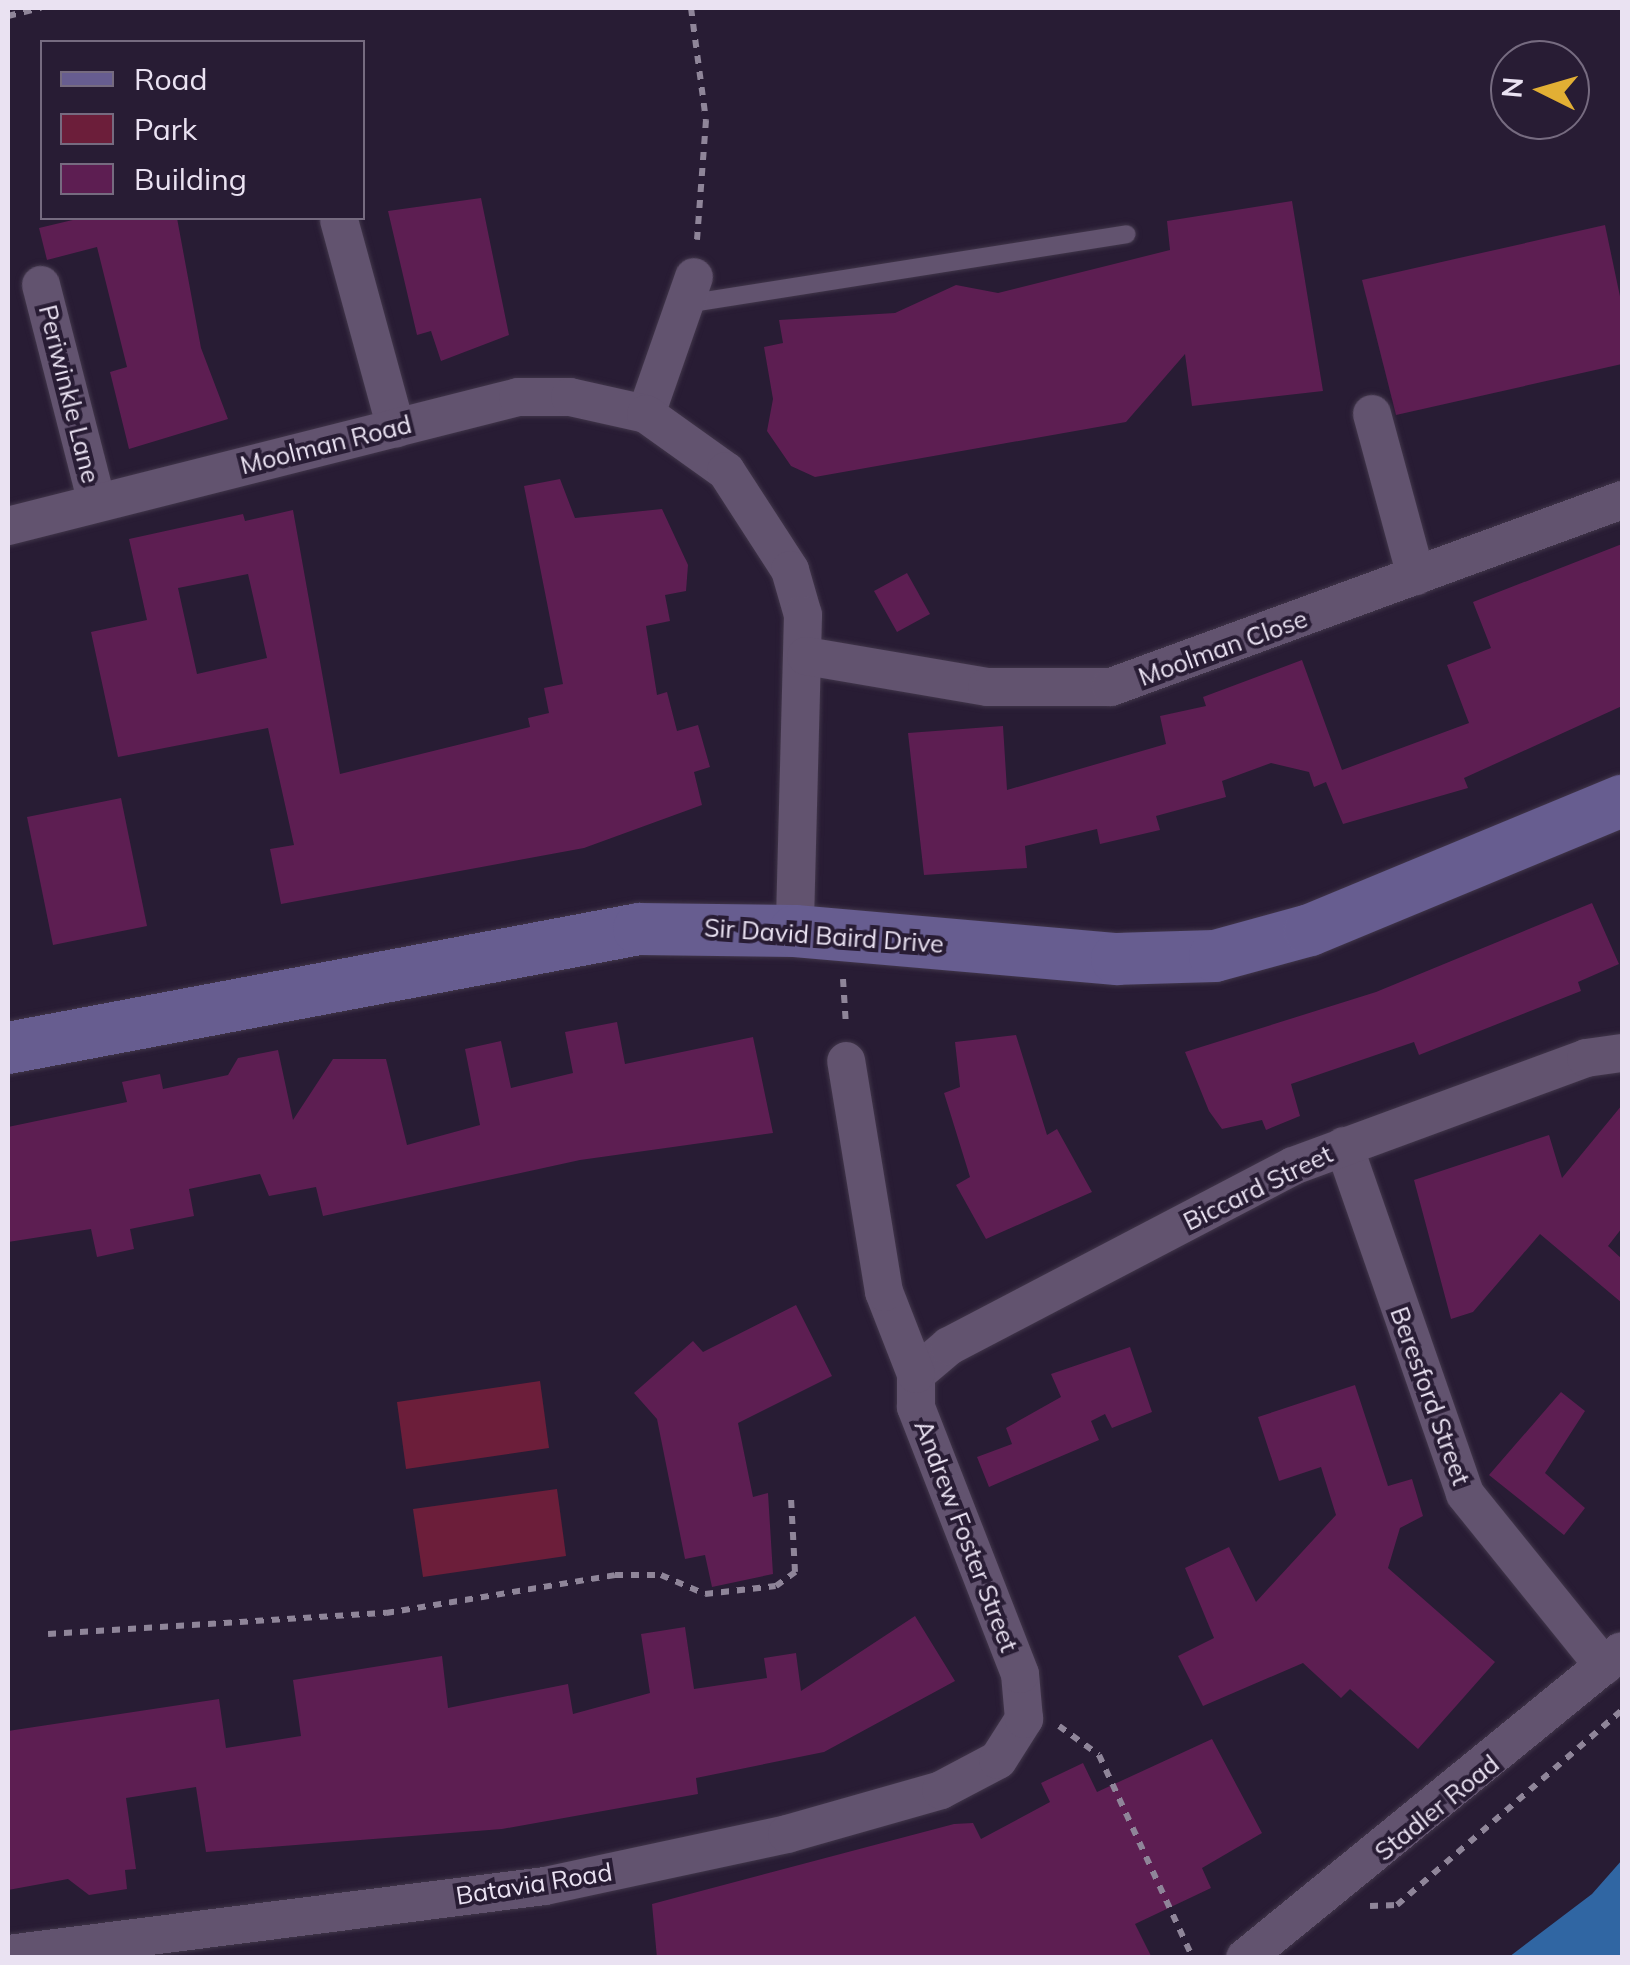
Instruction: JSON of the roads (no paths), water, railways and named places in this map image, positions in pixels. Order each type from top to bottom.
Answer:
[{"type":"street","points":[[339,220],[396,428]]},
{"type":"street","name":"Periwinkle Lane","points":[[41,285],[97,504]]},
{"type":"street","points":[[646,414],[690,290]]},
{"type":"street","name":"Moolman Road","points":[[8,526],[518,398],[570,397],[646,414],[726,470],[761,518],[790,570],[806,656],[795,931]]},
{"type":"street","points":[[1372,414],[1416,576]]},
{"type":"street","name":"Moolman Close","points":[[806,656],[987,688],[1111,687],[1622,500]]},
{"type":"street","name":"Sir David Baird Drive","points":[[8,1048],[616,932],[795,931],[1098,958],[1216,956],[1310,930],[1622,801]]},
{"type":"street","name":"Biccard Street","points":[[916,1374],[949,1346],[1344,1146],[1622,1053]]},
{"type":"street","name":"Andrew Foster Street","points":[[846,1061],[884,1292],[916,1374],[916,1407],[1036,1721]]},
{"type":"street","name":"Beresford Street","points":[[1344,1146],[1465,1494],[1614,1658]]},
{"type":"street","name":"Stadler Road","points":[[1244,1958],[1614,1658]]},
{"type":"street","name":"Batavia Road","points":[[8,1954],[545,1886],[787,1834],[969,1778],[998,1760],[1036,1721]]},
{"type":"lane","points":[[690,290],[1126,234]]},
{"type":"water","points":[[1622,1860],[1622,1957],[1509,1957],[1592,1894]]}]
